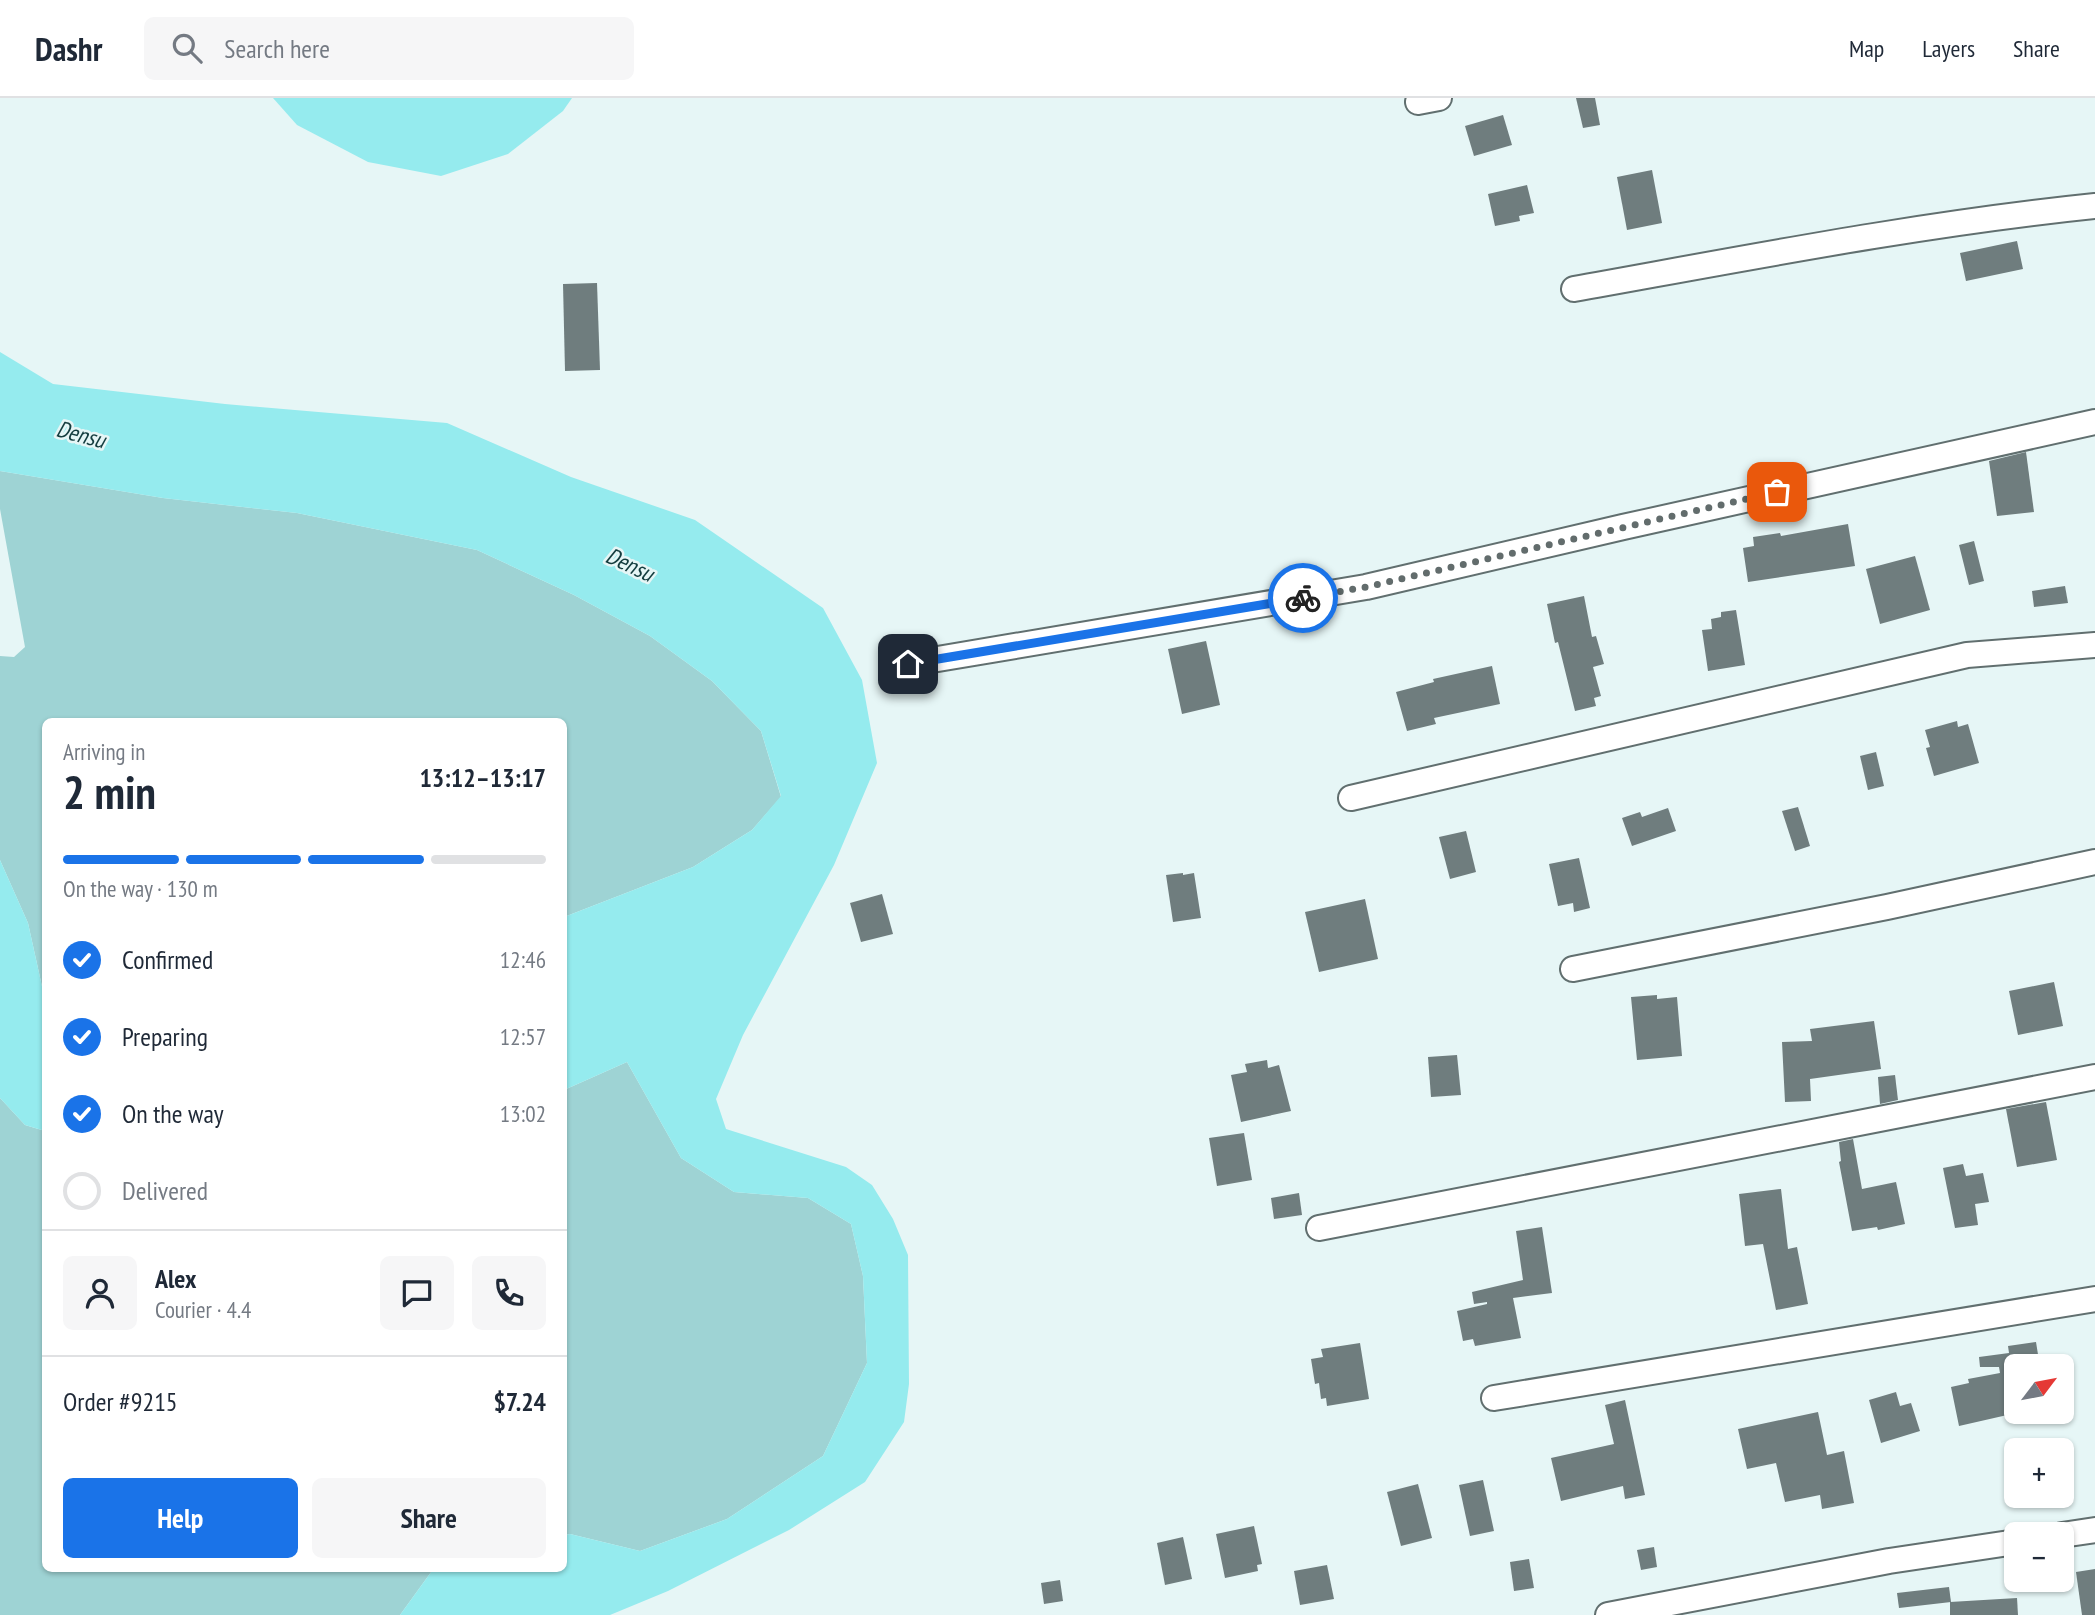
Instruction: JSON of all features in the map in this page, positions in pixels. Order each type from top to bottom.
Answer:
[{"type":"street","points":[[1574,289],[1886,234],[1995,217],[2095,206]]},
{"type":"street","points":[[908,664],[1366,587],[2095,422]]},
{"type":"street","points":[[1351,798],[1967,655],[2095,645]]},
{"type":"street","points":[[1573,969],[1887,907],[2095,862]]},
{"type":"street","points":[[1318,1228],[2095,1077]]},
{"type":"street","points":[[1494,1398],[2095,1299]]},
{"type":"street","points":[[2074,1533],[2095,1530]]},
{"type":"street","points":[[1608,1615],[1889,1561],[2004,1544]]},
{"type":"shaded area","points":[[0,471],[163,498],[297,513],[477,550],[574,595],[650,636],[712,681],[761,731],[781,797],[752,830],[693,867],[567,916],[567,718],[42,718],[42,986],[28,923],[0,860],[0,656],[14,657],[25,647],[0,509]]},
{"type":"shaded area","points":[[627,1062],[681,1158],[734,1192],[808,1198],[851,1224],[863,1276],[867,1363],[823,1456],[727,1519],[640,1551],[567,1534],[567,1089]]},
{"type":"shaded area","points":[[0,1098],[25,1125],[42,1130],[42,1572],[431,1572],[400,1615],[0,1615]]},
{"type":"water","points":[[273,98],[572,98],[563,111],[508,154],[441,176],[368,162],[297,125]]},
{"type":"water","name":"Densu","points":[[0,352],[53,384],[225,404],[447,423],[571,477],[695,520],[823,608],[862,680],[877,763],[834,865],[743,1035],[716,1099],[726,1129],[846,1167],[872,1185],[893,1219],[908,1255],[909,1384],[904,1422],[865,1482],[789,1530],[668,1591],[610,1615],[400,1615],[431,1572],[567,1572],[567,1534],[640,1551],[727,1519],[823,1456],[867,1363],[863,1276],[851,1224],[808,1198],[734,1192],[681,1158],[627,1062],[567,1089],[567,916],[693,867],[752,830],[781,796],[761,731],[712,681],[650,636],[574,595],[477,550],[297,513],[163,498],[0,471]]},
{"type":"water","points":[[0,860],[28,923],[42,986],[42,1130],[25,1125],[0,1098]]},
{"type":"building","points":[[1576,98],[1595,98],[1600,125],[1583,128]]},
{"type":"building","points":[[1503,115],[1512,145],[1474,156],[1465,126]]},
{"type":"building","points":[[1652,170],[1662,223],[1627,230],[1617,177]]},
{"type":"building","points":[[1527,185],[1534,213],[1519,216],[1520,221],[1495,226],[1488,194]]},
{"type":"building","points":[[2017,241],[2023,269],[1966,281],[1960,253]]},
{"type":"building","points":[[597,283],[600,370],[565,371],[563,284]]},
{"type":"building","points":[[2026,452],[2034,512],[1997,516],[1989,461]]},
{"type":"building","points":[[1848,524],[1855,566],[1748,582],[1743,548],[1754,546],[1753,537],[1780,533],[1781,536]]},
{"type":"building","points":[[1974,541],[1984,581],[1969,585],[1959,545]]},
{"type":"building","points":[[1915,556],[1930,610],[1880,624],[1866,569]]},
{"type":"building","points":[[2065,586],[2068,603],[2034,607],[2032,591]]},
{"type":"building","points":[[1584,596],[1592,637],[1596,636],[1604,664],[1593,667],[1601,696],[1594,698],[1596,706],[1575,711],[1558,642],[1555,643],[1547,604]]},
{"type":"building","points":[[1736,610],[1745,665],[1708,671],[1702,630],[1712,629],[1711,619],[1721,617],[1721,612]]},
{"type":"building","points":[[1206,641],[1220,705],[1182,714],[1168,649]]},
{"type":"building","points":[[1492,666],[1500,704],[1434,718],[1436,724],[1407,731],[1396,692],[1434,682],[1433,679]]},
{"type":"building","points":[[1957,721],[1958,727],[1968,724],[1979,763],[1934,776],[1926,748],[1930,747],[1925,730]]},
{"type":"building","points":[[1876,752],[1884,786],[1868,790],[1860,756]]},
{"type":"building","points":[[1798,807],[1810,846],[1795,851],[1782,811]]},
{"type":"building","points":[[1668,808],[1676,831],[1632,846],[1622,818],[1640,812],[1642,817]]},
{"type":"building","points":[[1466,831],[1476,872],[1450,879],[1439,837]]},
{"type":"building","points":[[1579,858],[1590,908],[1574,912],[1573,903],[1558,906],[1549,864]]},
{"type":"building","points":[[1194,873],[1201,918],[1173,922],[1166,875]]},
{"type":"building","points":[[882,894],[893,934],[861,942],[850,903]]},
{"type":"building","points":[[1365,899],[1378,959],[1319,972],[1305,912]]},
{"type":"building","points":[[2054,982],[2063,1026],[2018,1035],[2009,991]]},
{"type":"building","points":[[1657,995],[1657,999],[1677,997],[1682,1056],[1637,1060],[1631,997]]},
{"type":"building","points":[[1874,1021],[1881,1069],[1810,1079],[1811,1101],[1785,1102],[1782,1042],[1812,1041],[1810,1029]]},
{"type":"building","points":[[1457,1055],[1461,1095],[1431,1097],[1428,1057]]},
{"type":"building","points":[[1267,1060],[1268,1068],[1279,1065],[1291,1111],[1241,1122],[1231,1075],[1247,1072],[1245,1064]]},
{"type":"building","points":[[1895,1075],[1898,1100],[1880,1104],[1878,1077]]},
{"type":"building","points":[[2046,1102],[2057,1160],[2017,1167],[2006,1109]]},
{"type":"building","points":[[1244,1133],[1252,1180],[1217,1186],[1209,1138]]},
{"type":"building","points":[[1853,1139],[1862,1189],[1896,1182],[1905,1224],[1878,1230],[1877,1227],[1852,1231],[1839,1162],[1839,1142]]},
{"type":"building","points":[[1963,1164],[1966,1176],[1983,1173],[1989,1202],[1975,1204],[1978,1225],[1955,1228],[1943,1168]]},
{"type":"building","points":[[1781,1189],[1788,1249],[1797,1247],[1808,1304],[1776,1310],[1763,1244],[1745,1246],[1739,1194]]},
{"type":"building","points":[[1299,1193],[1302,1215],[1274,1219],[1271,1198]]},
{"type":"building","points":[[1542,1227],[1552,1293],[1513,1298],[1521,1338],[1475,1346],[1473,1339],[1463,1341],[1457,1311],[1487,1304],[1474,1304],[1472,1292],[1523,1280],[1516,1231]]},
{"type":"building","points":[[2036,1342],[2038,1354],[2004,1354],[2004,1416],[1959,1426],[1951,1387],[1969,1383],[1968,1379],[2000,1373],[1999,1367],[1980,1367],[1979,1357],[2009,1353],[2008,1346]]},
{"type":"building","points":[[1360,1343],[1369,1399],[1327,1406],[1326,1398],[1321,1399],[1319,1383],[1315,1384],[1311,1359],[1323,1357],[1321,1349]]},
{"type":"building","points":[[1896,1392],[1900,1406],[1911,1403],[1920,1431],[1881,1443],[1869,1400]]},
{"type":"building","points":[[1625,1400],[1645,1495],[1625,1499],[1623,1486],[1561,1501],[1551,1458],[1614,1444],[1605,1405]]},
{"type":"building","points":[[1818,1412],[1827,1455],[1844,1451],[1854,1503],[1822,1509],[1820,1495],[1785,1502],[1776,1463],[1747,1469],[1738,1429]]},
{"type":"building","points":[[1483,1480],[1494,1531],[1470,1536],[1459,1485]]},
{"type":"building","points":[[1418,1484],[1432,1538],[1401,1546],[1387,1492]]},
{"type":"building","points":[[1254,1526],[1262,1564],[1257,1565],[1258,1571],[1225,1578],[1216,1534]]},
{"type":"building","points":[[1183,1537],[1192,1579],[1165,1585],[1157,1543]]},
{"type":"building","points":[[1654,1547],[1657,1567],[1641,1570],[1637,1550]]},
{"type":"building","points":[[1529,1559],[1534,1588],[1514,1591],[1510,1562]]},
{"type":"building","points":[[1327,1565],[1334,1599],[1300,1605],[1294,1571]]},
{"type":"building","points":[[2095,1569],[2095,1615],[2082,1615],[2076,1572]]},
{"type":"building","points":[[1060,1580],[1063,1601],[1044,1604],[1041,1583]]},
{"type":"building","points":[[1949,1587],[1951,1602],[1899,1608],[1897,1593]]},
{"type":"building","points":[[2017,1598],[2018,1615],[1950,1615],[1950,1602]]},
{"type":"way so far","points":[[1303,598],[1366,587],[1777,492]]},
{"type":"route","points":[[908,664],[1303,598]]}]
